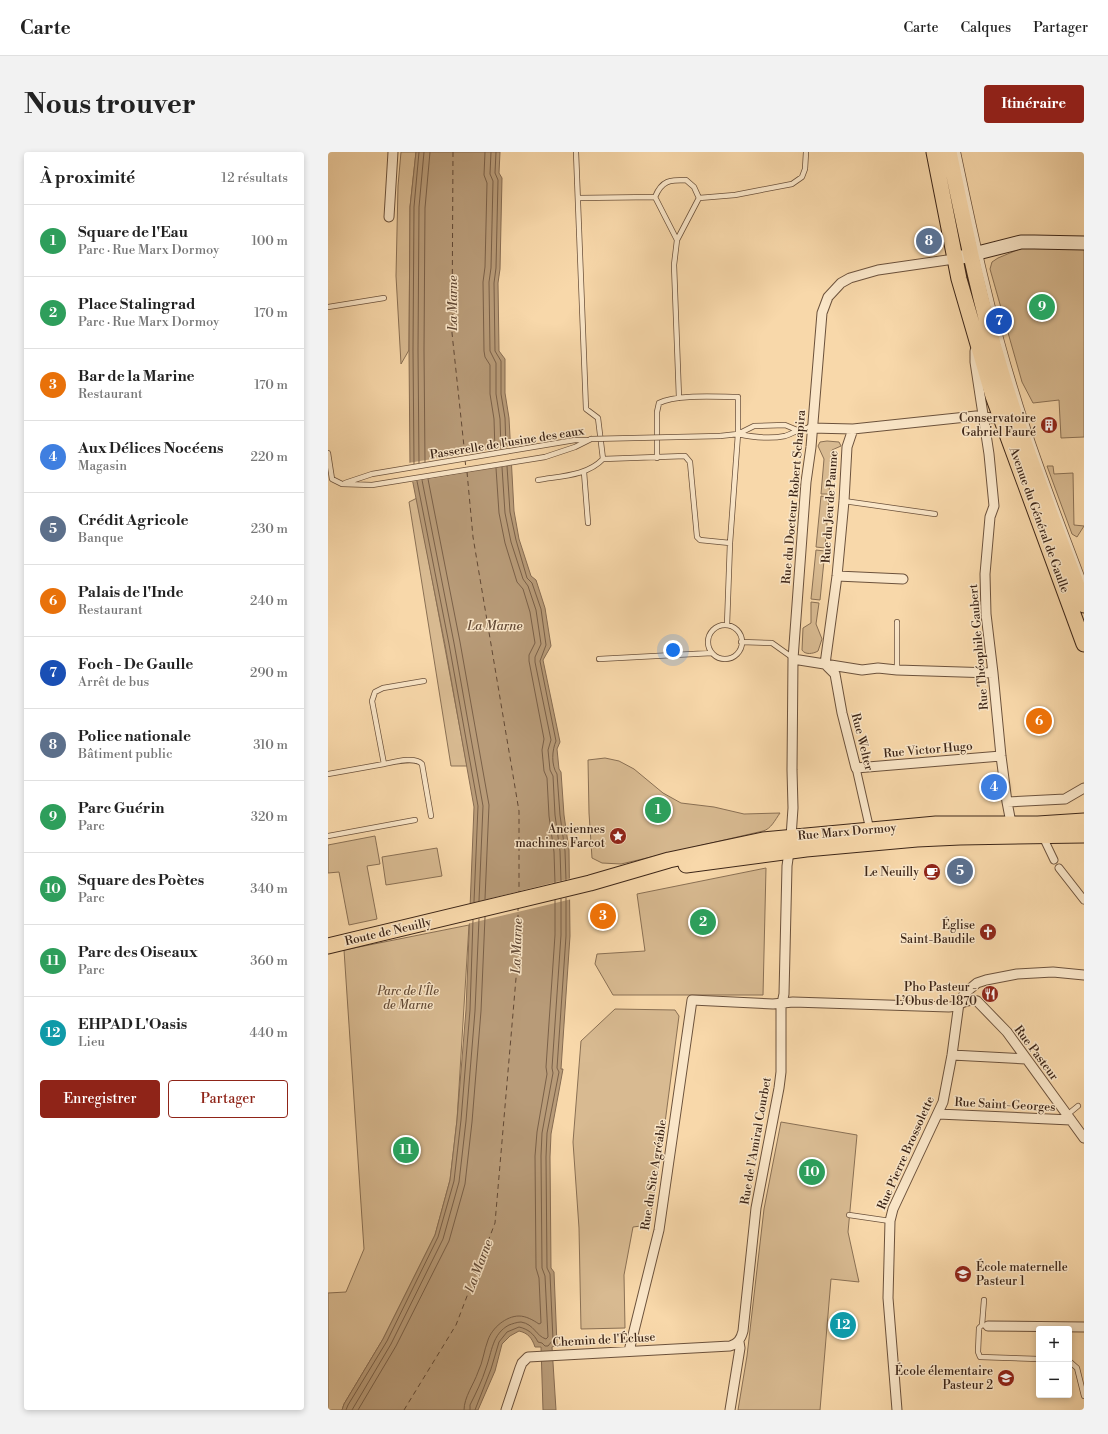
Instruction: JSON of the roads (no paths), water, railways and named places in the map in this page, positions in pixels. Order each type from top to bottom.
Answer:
[{"type":"main road","points":[[934,152],[938,173],[967,256]]},
{"type":"main road","points":[[949,152],[967,256]]},
{"type":"main road","points":[[967,256],[1021,242],[1084,243]]},
{"type":"main road","name":"Avenue du Général de Gaulle","points":[[967,256],[958,279],[993,396],[1008,417],[1037,466],[1068,549],[1084,605]]},
{"type":"main road","name":"Avenue du Général de Gaulle","points":[[967,256],[986,317],[998,364],[1008,417],[1084,644]]},
{"type":"main road","name":"Rue Marx Dormoy","points":[[590,884],[618,875],[870,830],[936,824],[1012,830],[1042,835],[1083,825]]},
{"type":"main road","name":"Rue Marx Dormoy","points":[[790,844],[917,839],[1083,825]]},
{"type":"main road","name":"Route de Neuilly","points":[[328,946],[590,884]]},
{"type":"street","points":[[389,217],[393,152]]},
{"type":"street","name":"Rue du Docteur Robert Schapira","points":[[790,844],[793,808],[793,659],[822,313],[828,297],[841,283],[860,274],[967,256]]},
{"type":"street","name":"Rue Théophile Gaubert","points":[[975,337],[975,362],[992,474],[994,506],[990,517],[984,597],[1001,756],[1012,830]]},
{"type":"street","points":[[812,428],[853,429],[976,416],[984,418],[1008,417]]},
{"type":"street","name":"Rue du Jeu de Paume","points":[[825,664],[837,576],[847,447],[853,429]]},
{"type":"street","points":[[837,576],[903,579]]},
{"type":"street","points":[[793,659],[862,670],[878,668],[993,673]]},
{"type":"street","name":"Rue Welter","points":[[825,664],[834,674],[870,830]]},
{"type":"street","name":"Rue Victor Hugo","points":[[856,768],[1001,756]]},
{"type":"street","points":[[1007,802],[1065,799],[1084,788]]},
{"type":"street","points":[[1042,835],[1054,860]]},
{"type":"street","name":"Rue de l'Amiral Courbet","points":[[730,1410],[740,1348],[738,1342],[743,1331],[756,1208],[781,1072],[781,1010],[784,994],[787,866],[790,844]]},
{"type":"street","points":[[1059,868],[1084,900]]},
{"type":"street","points":[[783,1003],[793,1002],[953,1007],[959,1003],[971,987],[986,980],[1017,974],[1038,972],[1084,975]]},
{"type":"street","name":"Rue Pasteur","points":[[959,1003],[973,999],[977,1001],[1007,1032],[1084,1138]]},
{"type":"street","name":"Rue du Site Agréable","points":[[629,1351],[658,1230],[692,1000],[773,1004],[783,1003]]},
{"type":"street","name":"Rue Pierre Brossolette","points":[[897,1410],[888,1298],[890,1221],[893,1209],[938,1114],[945,1095],[959,1003]]},
{"type":"street","points":[[952,1055],[1026,1059]]},
{"type":"street","name":"Rue Saint-Georges","points":[[938,1114],[1069,1118]]},
{"type":"street","points":[[985,1326],[1084,1328]]},
{"type":"street","name":"Chemin de l'Écluse","points":[[506,1410],[522,1363],[528,1357],[730,1346],[738,1342]]},
{"type":"lane","points":[[538,480],[584,472],[597,466],[603,459],[598,418],[586,409],[576,152]]},
{"type":"lane","points":[[699,198],[735,195],[792,184],[802,177],[805,169],[806,152]]},
{"type":"lane","points":[[958,152],[967,256],[995,317],[1037,466]]},
{"type":"lane","points":[[677,240],[655,197],[658,189],[668,180],[686,180],[694,187],[699,198]]},
{"type":"lane","points":[[578,198],[655,197]]},
{"type":"lane","points":[[679,398],[674,264],[677,240],[699,198]]},
{"type":"lane","points":[[328,307],[384,298]]},
{"type":"lane","points":[[657,458],[657,412],[659,403],[667,399],[679,398],[738,397],[738,434],[730,543],[727,625]]},
{"type":"lane","points":[[738,434],[754,426],[785,425],[797,430]]},
{"type":"lane","points":[[591,440],[720,436],[738,434],[753,437],[785,436],[797,430],[812,428]]},
{"type":"lane","name":"Passerelle de l'usine des eaux","points":[[342,484],[372,474],[575,440],[591,440]]},
{"type":"lane","name":"Passerelle de l'usine des eaux","points":[[342,484],[372,485],[545,457],[576,447],[591,440]]},
{"type":"lane","points":[[328,453],[332,479],[342,484]]},
{"type":"lane","points":[[603,459],[685,456],[690,462],[697,537],[700,540],[730,543]]},
{"type":"lane","points":[[584,472],[588,523]]},
{"type":"lane","points":[[844,501],[935,514]]},
{"type":"lane","points":[[1068,549],[1084,582]]},
{"type":"lane","points":[[897,622],[897,670]]},
{"type":"lane","points":[[599,659],[712,653],[722,658],[728,658],[737,652],[741,642],[739,633],[732,626],[727,625],[717,627],[710,634],[708,644],[712,653]]},
{"type":"lane","points":[[741,642],[772,643],[793,659]]},
{"type":"lane","points":[[384,764],[372,701],[375,692],[383,688],[424,681]]},
{"type":"lane","points":[[328,774],[384,764],[414,760],[420,761],[422,764],[431,816]]},
{"type":"lane","points":[[328,836],[415,820]]},
{"type":"lane","points":[[1069,1118],[1078,1106]]},
{"type":"lane","points":[[849,1216],[890,1221]]},
{"type":"lane","points":[[984,1300],[985,1326],[979,1328],[978,1352],[980,1357],[1036,1358]]},
{"type":"lane","points":[[1070,1362],[1077,1368],[1084,1396]]},
{"type":"water","name":"La Marne","points":[[416,152],[500,152],[499,173],[502,178],[500,269],[498,283],[499,351],[505,359],[505,393],[509,418],[514,511],[519,539],[531,576],[536,580],[545,608],[551,646],[543,660],[560,742],[557,749],[559,769],[561,772],[564,815],[569,850],[570,936],[561,1069],[563,1069],[551,1134],[550,1157],[551,1268],[554,1272],[557,1345],[552,1347],[556,1410],[543,1410],[541,1347],[535,1347],[529,1336],[519,1331],[510,1336],[502,1344],[495,1371],[478,1410],[342,1410],[344,1404],[383,1339],[435,1235],[450,1180],[457,1120],[466,1010],[474,807],[445,645],[410,468],[410,207]]},
{"type":"place","name":"Police nationale","points":[[929,241]]},
{"type":"place","name":"Parc Guérin","points":[[1042,307]]},
{"type":"place","name":"Foch - De Gaulle","points":[[999,321]]},
{"type":"place","name":"Conservatoire Gabriel Fauré","points":[[1049,425]]},
{"type":"place","name":"Palais de l'Inde","points":[[1039,721]]},
{"type":"place","name":"Aux Délices Nocéens","points":[[994,787]]},
{"type":"place","name":"Square de l'Eau","points":[[658,810]]},
{"type":"place","name":"Anciennes machines Farcot","points":[[618,836]]},
{"type":"place","name":"Crédit Agricole","points":[[960,871]]},
{"type":"place","name":"Le Neuilly","points":[[932,872]]},
{"type":"place","name":"Bar de la Marine","points":[[603,916]]},
{"type":"place","name":"Place Stalingrad","points":[[703,922]]},
{"type":"place","name":"Église Saint-Baudile","points":[[988,932]]},
{"type":"place","name":"Pho Pasteur - L’Obus de 1870","points":[[990,994]]},
{"type":"place","name":"Parc des Oiseaux","points":[[406,1150]]},
{"type":"place","name":"Square des Poètes","points":[[812,1172]]},
{"type":"place","name":"École maternelle Pasteur 1","points":[[963,1274]]},
{"type":"place","name":"EHPAD L'Oasis","points":[[843,1325]]},
{"type":"place","name":"École élementaire Pasteur 2","points":[[1006,1378]]},
{"type":"park label","name":"Parc de l'Île de Marne","points":[[408,998]]}]
